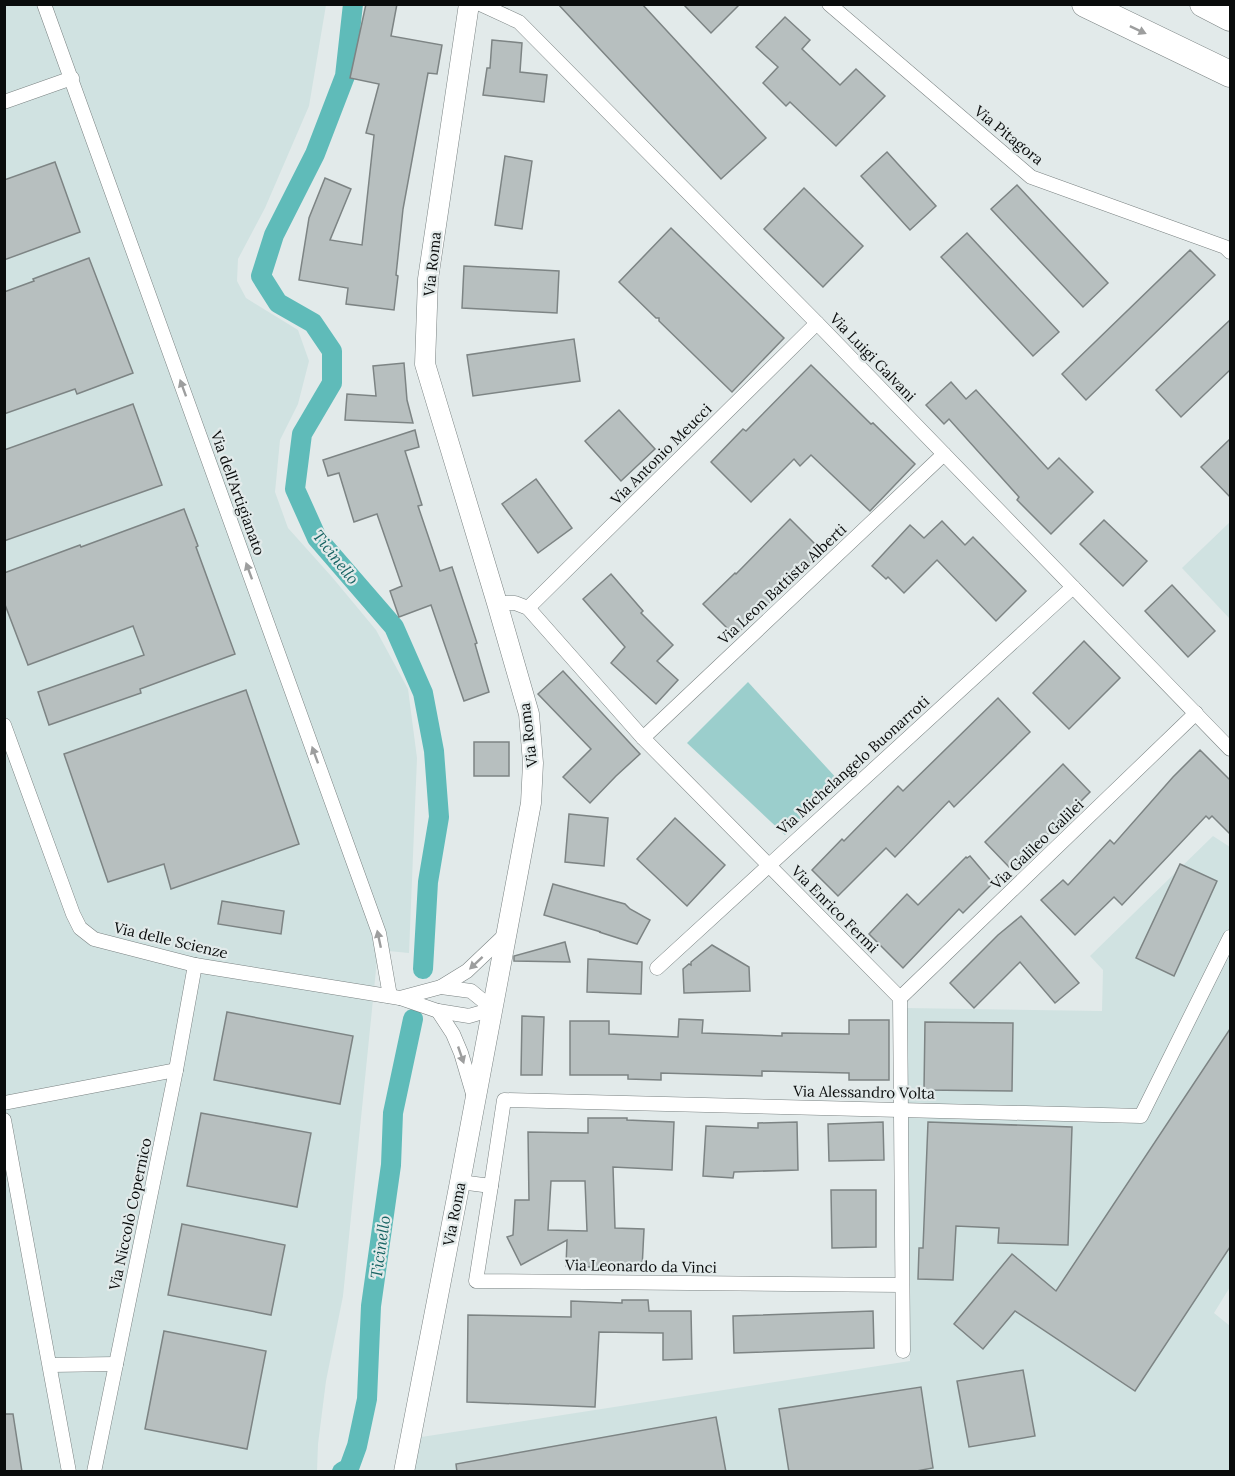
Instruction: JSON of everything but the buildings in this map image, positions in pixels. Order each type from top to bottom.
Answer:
[{"type":"highway","points":[[1085,4],[1230,74]]},
{"type":"highway","points":[[1203,4],[1230,18]]},
{"type":"street","name":"Via dell'Artigianato","points":[[45,4],[379,933],[395,997]]},
{"type":"street","name":"Via Roma","points":[[404,1472],[531,803],[533,764],[529,714],[425,364],[428,279],[469,4]]},
{"type":"street","name":"Via Luigi Galvani","points":[[480,4],[519,22],[817,323],[1230,749]]},
{"type":"street","name":"Via Pitagora","points":[[829,4],[1031,177],[1225,247],[1230,252]]},
{"type":"street","points":[[4,102],[72,78]]},
{"type":"street","name":"Via Antonio Meucci","points":[[528,608],[817,323]]},
{"type":"street","name":"Via Leon Battista Alberti","points":[[642,738],[944,454]]},
{"type":"street","name":"Via Michelangelo Buonarroti","points":[[657,968],[1073,586]]},
{"type":"street","points":[[497,603],[515,603],[528,608]]},
{"type":"street","name":"Via Enrico Fermi","points":[[528,608],[642,738],[900,998]]},
{"type":"street","name":"Via Galileo Galilei","points":[[900,998],[1196,713]]},
{"type":"street","name":"Via delle Scienze","points":[[4,725],[73,914],[80,928],[94,939],[195,965],[395,997],[438,1011],[469,1016],[493,1009]]},
{"type":"street","name":"Via delle Scienze","points":[[395,997],[441,987],[467,971],[507,933]]},
{"type":"street","name":"Via Alessandro Volta","points":[[491,1186],[504,1100],[1141,1116],[1230,937]]},
{"type":"street","name":"Via Niccolò Copernico","points":[[94,1472],[176,1070],[195,965]]},
{"type":"street","name":"Via delle Scienze","points":[[441,987],[471,991],[493,1009]]},
{"type":"street","points":[[900,998],[903,1351]]},
{"type":"street","points":[[438,1011],[453,1034],[475,1103]]},
{"type":"street","points":[[4,1103],[176,1070]]},
{"type":"street","points":[[4,1120],[69,1472]]},
{"type":"street","points":[[460,1182],[491,1186]]},
{"type":"street","name":"Via Leonardo da Vinci","points":[[491,1186],[476,1281],[902,1285]]},
{"type":"street","points":[[51,1365],[116,1364]]},
{"type":"shaded area","points":[[5,5],[326,5],[309,106],[265,208],[238,259],[237,281],[246,298],[298,330],[309,361],[298,404],[280,440],[275,492],[288,528],[376,630],[408,689],[417,758],[409,953],[378,950],[343,1296],[326,1381],[317,1471],[5,1472]]},
{"type":"shaded area","points":[[1230,522],[1230,619],[1182,568]]},
{"type":"shaded area","points":[[748,682],[839,781],[785,835],[687,743]]},
{"type":"shaded area","points":[[1213,836],[1230,847],[1230,1287],[1214,1313],[1230,1326],[1230,1471],[409,1472],[415,1438],[910,1361],[905,1008],[1102,1011],[1103,970],[1090,956]]},
{"type":"waterway","name":"Ticinello","points":[[353,4],[345,76],[315,154],[274,235],[261,276],[278,303],[313,323],[332,351],[332,383],[302,434],[295,489],[317,538],[394,627],[423,693],[434,751],[439,817],[428,882],[423,969]]},
{"type":"waterway","name":"Ticinello","points":[[342,1472],[349,1468],[357,1446],[367,1399],[371,1306],[391,1165],[393,1113],[413,1019]]}]
